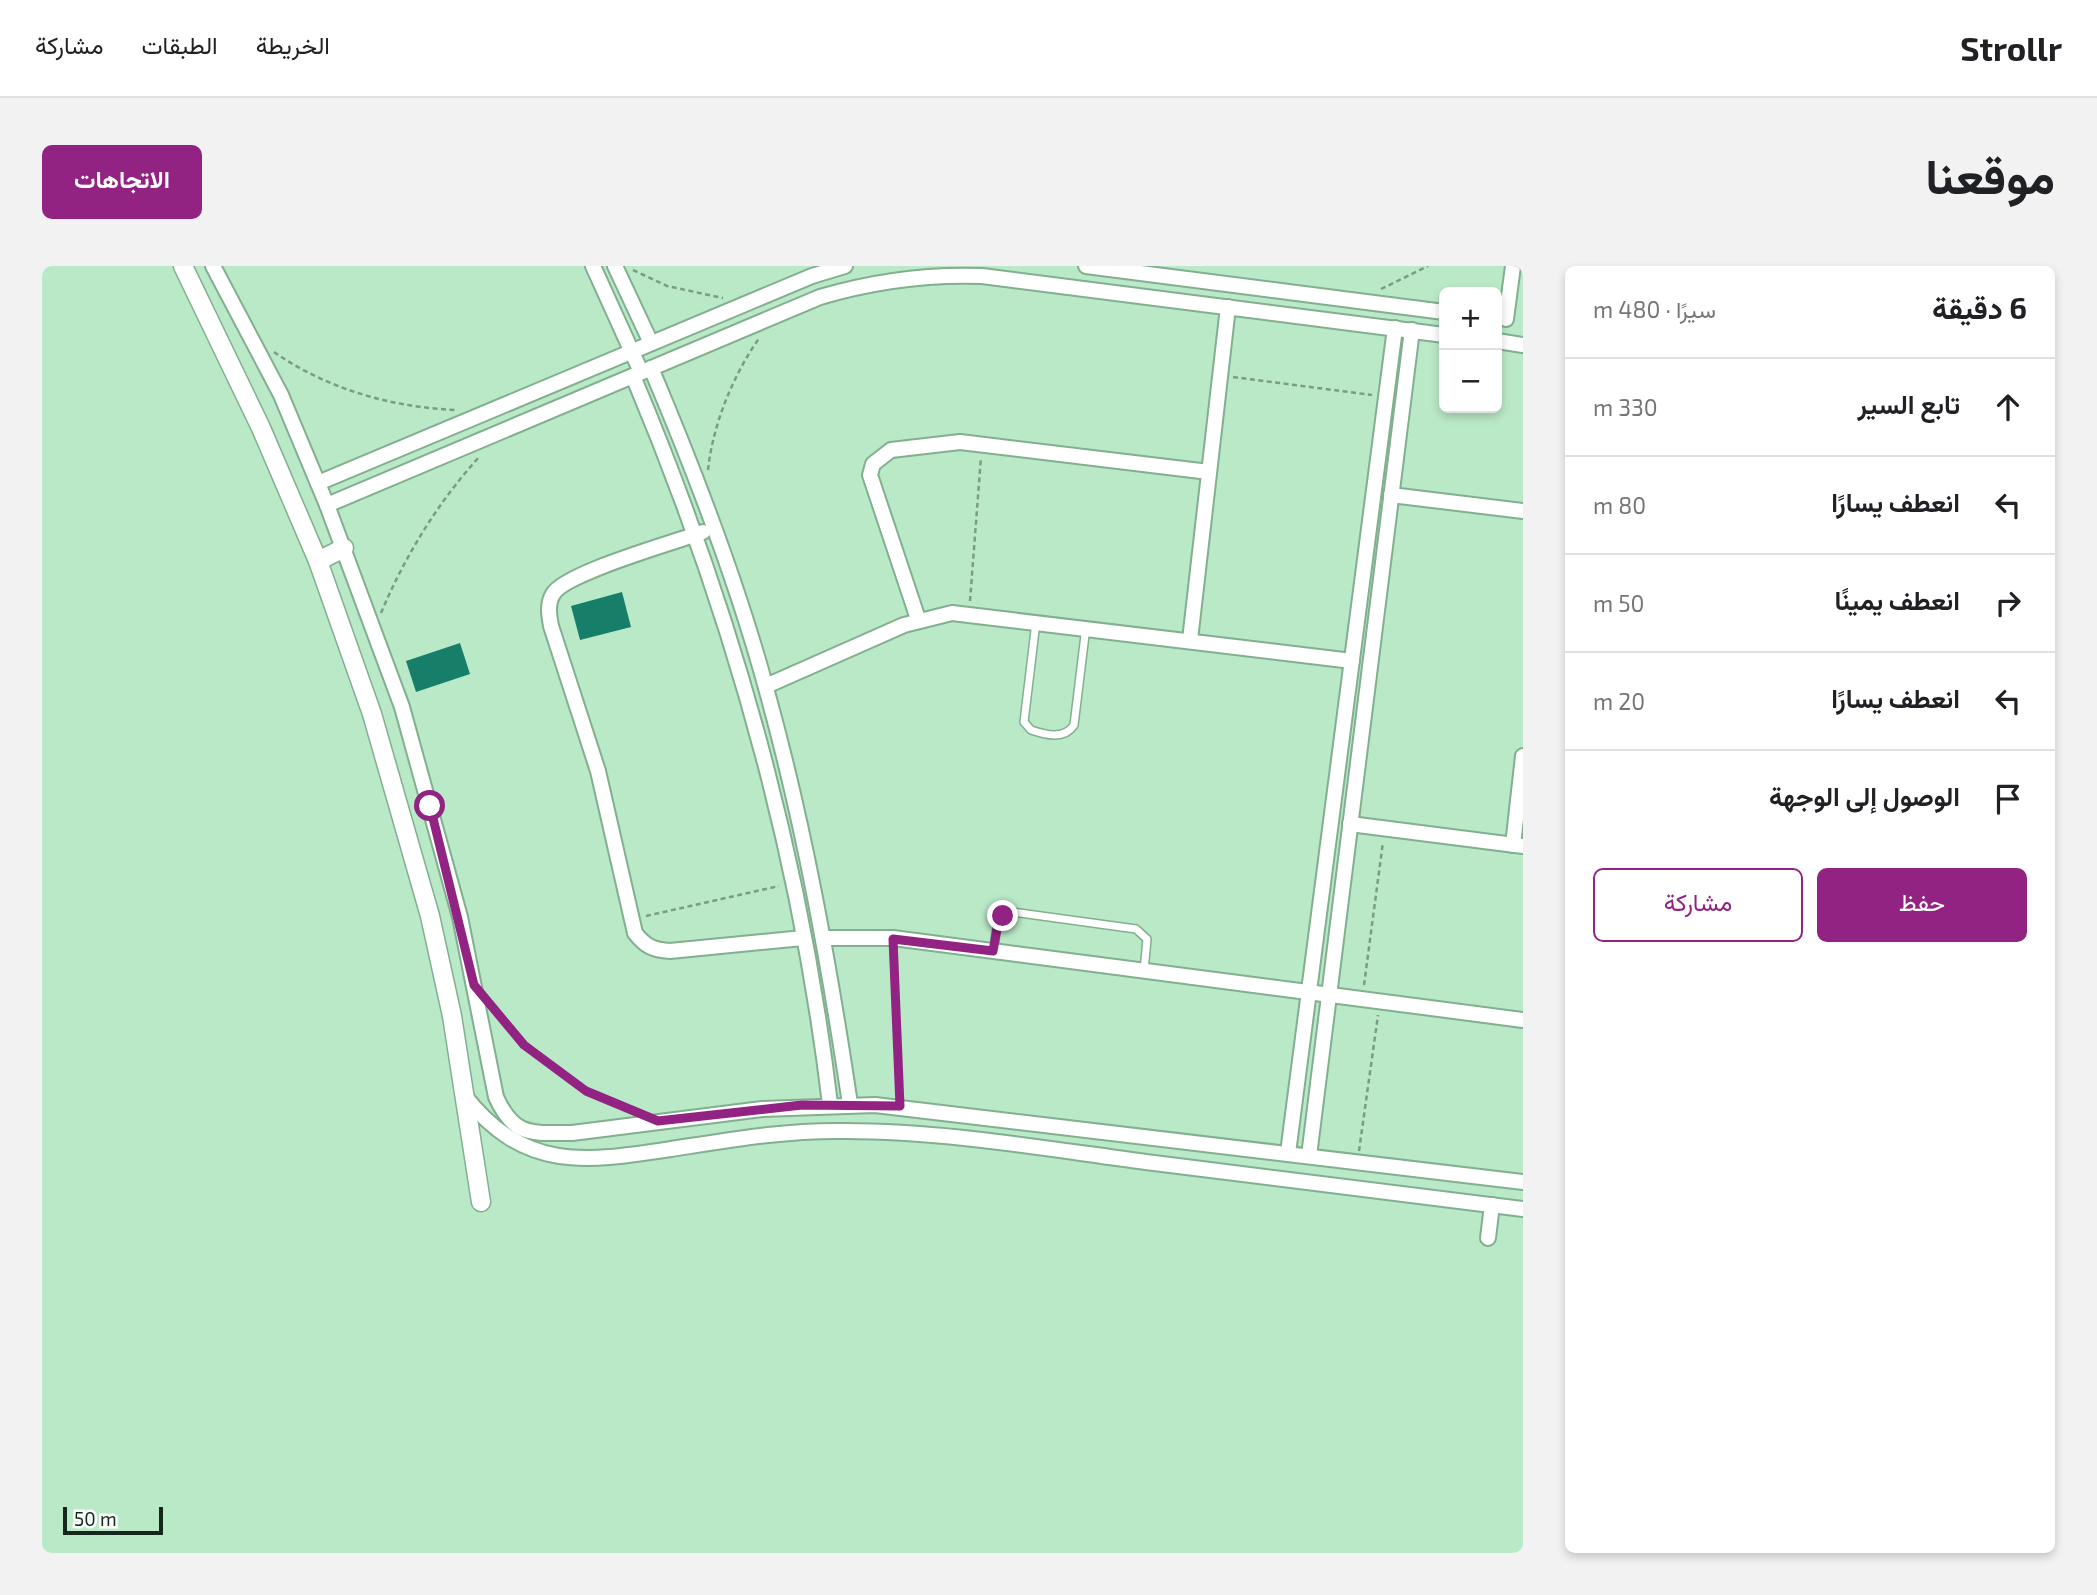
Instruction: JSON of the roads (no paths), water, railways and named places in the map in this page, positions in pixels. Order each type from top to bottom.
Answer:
[{"type":"street","points":[[183,266],[255,416],[318,561],[372,714],[430,916],[452,1016],[481,1202]]},
{"type":"street","points":[[213,266],[281,395],[344,548],[402,707],[460,918],[496,1097],[506,1118],[518,1128],[543,1133],[572,1133],[762,1109],[830,1104],[900,1106],[1523,1182]]},
{"type":"street","points":[[593,266],[715,528],[766,686],[804,839],[850,1104]]},
{"type":"street","points":[[615,266],[650,343]]},
{"type":"street","points":[[318,483],[812,276],[845,266]]},
{"type":"street","points":[[1086,266],[1183,272],[1439,311]]},
{"type":"street","points":[[1513,266],[1502,319],[1523,321]]},
{"type":"street","points":[[327,505],[775,317],[851,288],[883,281],[949,275],[982,276],[1439,334]]},
{"type":"street","points":[[1190,640],[1228,307]]},
{"type":"street","points":[[1288,1153],[1395,328]]},
{"type":"street","points":[[1309,1156],[1412,331]]},
{"type":"street","points":[[1502,342],[1523,345]]},
{"type":"street","points":[[641,372],[747,692],[792,883],[821,1028],[830,1104]]},
{"type":"street","points":[[918,619],[872,487],[873,464],[881,455],[914,445],[982,444],[1209,472]]},
{"type":"street","points":[[1391,495],[1523,511]]},
{"type":"street","points":[[715,528],[570,579],[558,587],[548,608],[551,626],[598,771],[635,933],[644,944],[656,951],[822,932],[993,951],[1523,1020]]},
{"type":"street","points":[[318,561],[344,548]]},
{"type":"street","points":[[766,686],[918,619],[970,612],[1352,661]]},
{"type":"street","points":[[1355,631],[1374,633]]},
{"type":"street","points":[[1349,676],[1368,678]]},
{"type":"street","points":[[1350,824],[1518,845],[1523,756]]},
{"type":"street","points":[[464,1094],[487,1121],[515,1141],[547,1154],[580,1160],[614,1158],[763,1135],[883,1132],[1523,1209]]},
{"type":"street","points":[[1488,1238],[1492,1205]]},
{"type":"lane","points":[[1036,621],[1024,722],[1031,730],[1059,736],[1074,725],[1086,627]]},
{"type":"lane","points":[[993,951],[1000,919],[1008,913],[1026,914],[1141,930],[1147,939],[1144,971]]}]
